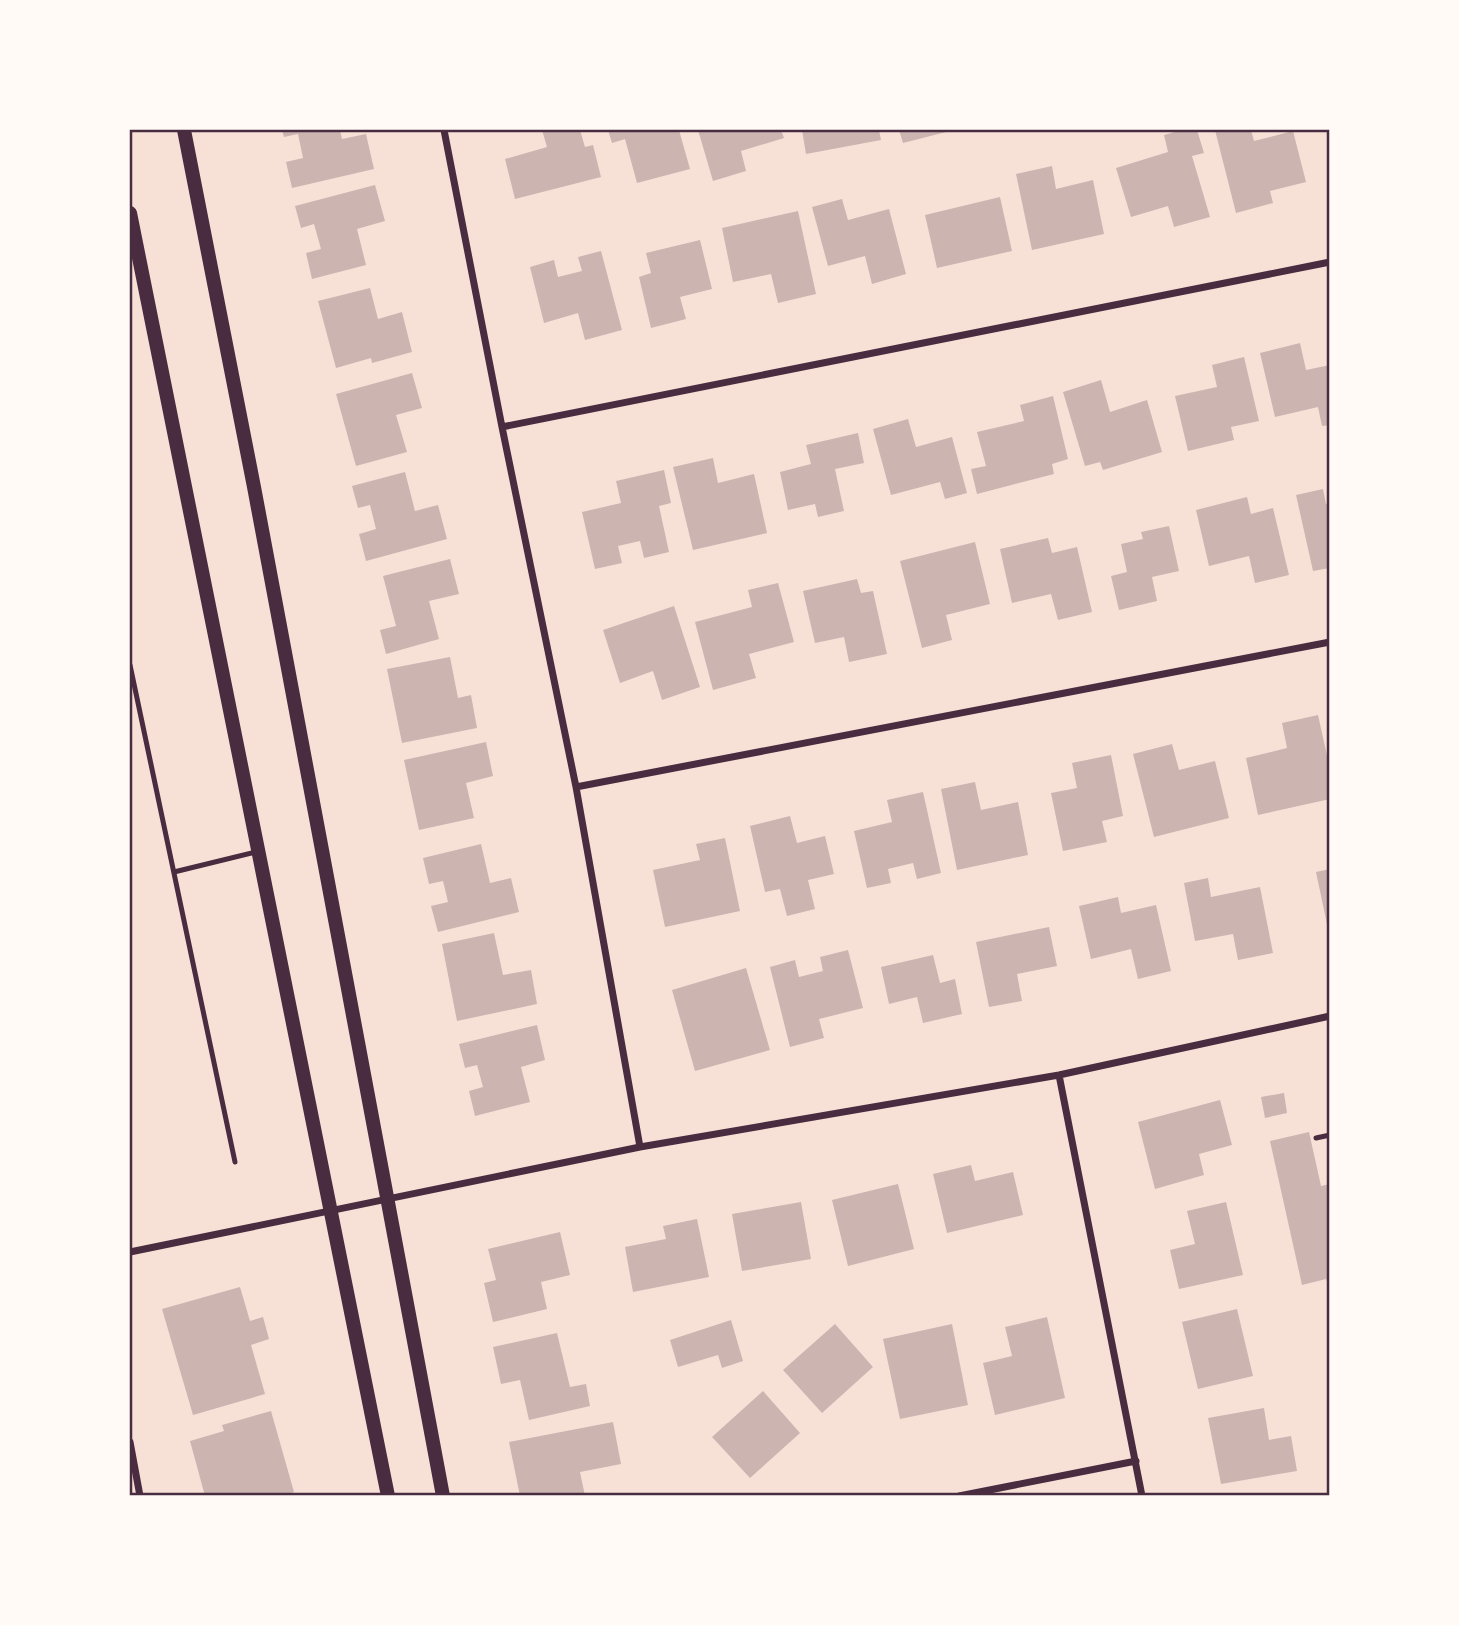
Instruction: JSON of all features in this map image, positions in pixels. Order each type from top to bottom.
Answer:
[{"type":"main road","points":[[184,130],[389,1199],[443,1496]]},
{"type":"main road","points":[[130,213],[388,1496]]},
{"type":"street","points":[[444,130],[576,786],[640,1147]]},
{"type":"street","points":[[502,427],[1329,262]]},
{"type":"street","points":[[576,786],[1329,642]]},
{"type":"street","points":[[130,1252],[640,1147],[1059,1074],[1329,1016]]},
{"type":"street","points":[[1059,1074],[1142,1496]]},
{"type":"street","points":[[130,1442],[140,1496]]},
{"type":"street","points":[[959,1496],[1136,1461]]},
{"type":"lane","points":[[130,665],[235,1162]]},
{"type":"lane","points":[[174,872],[258,852]]},
{"type":"lane","points":[[1316,1138],[1329,1135]]},
{"type":"building","points":[[282,130],[340,130],[342,139],[366,134],[374,169],[292,188],[286,162],[303,158],[298,134],[284,137]]},
{"type":"building","points":[[542,130],[580,130],[585,147],[593,145],[601,177],[515,199],[505,159],[547,147]]},
{"type":"building","points":[[608,130],[679,130],[690,169],[637,183],[625,139],[612,143]]},
{"type":"building","points":[[698,130],[781,130],[784,138],[741,151],[746,171],[713,181]]},
{"type":"building","points":[[802,130],[879,130],[881,140],[806,154]]},
{"type":"building","points":[[899,130],[954,130],[903,143]]},
{"type":"building","points":[[1182,130],[1197,130],[1204,153],[1192,156],[1210,217],[1174,227],[1168,206],[1131,217],[1116,168],[1168,152],[1164,135]]},
{"type":"building","points":[[1215,130],[1251,130],[1254,141],[1293,131],[1306,182],[1270,191],[1273,203],[1236,213]]},
{"type":"building","points":[[1052,166],[1056,189],[1093,180],[1104,234],[1032,250],[1016,174]]},
{"type":"building","points":[[375,185],[385,221],[357,229],[366,265],[312,279],[306,253],[321,249],[314,224],[301,228],[295,206]]},
{"type":"building","points":[[1000,197],[1012,251],[937,268],[925,215]]},
{"type":"building","points":[[842,199],[848,220],[889,209],[906,274],[872,284],[865,256],[828,266],[812,207]]},
{"type":"building","points":[[798,211],[816,294],[778,303],[771,274],[733,282],[722,228]]},
{"type":"building","points":[[700,240],[712,289],[680,297],[686,319],[651,328],[639,277],[651,273],[646,253]]},
{"type":"building","points":[[601,251],[622,330],[585,340],[578,313],[544,323],[530,267],[554,260],[558,277],[582,271],[578,257]]},
{"type":"building","points":[[370,288],[378,319],[402,312],[412,352],[372,363],[371,358],[336,368],[318,301]]},
{"type":"building","points":[[1300,343],[1306,370],[1330,365],[1330,425],[1322,426],[1318,407],[1275,417],[1260,353]]},
{"type":"building","points":[[1244,357],[1259,421],[1231,427],[1234,440],[1188,451],[1175,396],[1217,387],[1212,365]]},
{"type":"building","points":[[412,373],[422,408],[396,415],[407,452],[356,466],[336,394]]},
{"type":"building","points":[[1101,380],[1110,412],[1147,400],[1162,452],[1103,470],[1100,462],[1085,466],[1063,392]]},
{"type":"building","points":[[1053,396],[1068,459],[1052,464],[1054,474],[977,494],[971,469],[986,466],[977,432],[1024,421],[1020,405]]},
{"type":"building","points":[[908,419],[916,447],[952,437],[967,493],[945,499],[940,482],[891,495],[873,429]]},
{"type":"building","points":[[858,433],[864,463],[835,469],[844,511],[818,517],[815,504],[788,510],[780,472],[811,464],[806,445]]},
{"type":"building","points":[[713,458],[718,483],[754,474],[767,533],[693,550],[673,467]]},
{"type":"building","points":[[664,470],[671,503],[659,506],[669,552],[644,558],[640,541],[618,546],[622,563],[595,569],[582,512],[621,503],[616,481]]},
{"type":"building","points":[[405,472],[415,511],[438,505],[447,539],[366,561],[359,534],[376,529],[370,505],[358,508],[352,486]]},
{"type":"building","points":[[1323,489],[1326,504],[1330,503],[1330,568],[1313,571],[1296,495]]},
{"type":"building","points":[[1247,497],[1251,514],[1273,508],[1289,575],[1255,583],[1249,556],[1209,566],[1196,510]]},
{"type":"building","points":[[1169,526],[1179,571],[1152,577],[1157,601],[1119,610],[1111,576],[1127,572],[1121,544],[1143,539],[1141,532]]},
{"type":"building","points":[[1048,538],[1052,553],[1077,547],[1092,612],[1058,620],[1051,594],[1012,603],[1000,549]]},
{"type":"building","points":[[975,542],[990,604],[946,615],[952,640],[922,648],[900,561]]},
{"type":"building","points":[[450,559],[459,594],[429,601],[439,639],[386,654],[380,630],[396,626],[383,576]]},
{"type":"building","points":[[857,579],[861,593],[873,591],[887,654],[849,662],[844,637],[815,643],[803,591]]},
{"type":"building","points":[[778,583],[794,642],[749,654],[756,678],[713,690],[695,622],[752,607],[748,590]]},
{"type":"building","points":[[674,606],[700,687],[662,700],[653,671],[620,683],[603,630]]},
{"type":"building","points":[[450,657],[458,698],[471,695],[477,728],[402,743],[387,669]]},
{"type":"building","points":[[1318,715],[1330,769],[1330,799],[1258,815],[1246,758],[1287,748],[1282,723]]},
{"type":"building","points":[[486,742],[493,776],[466,783],[474,818],[419,830],[404,760]]},
{"type":"building","points":[[1172,744],[1179,770],[1215,761],[1229,818],[1154,837],[1133,754]]},
{"type":"building","points":[[1111,755],[1123,816],[1102,821],[1107,842],[1063,851],[1051,793],[1077,788],[1072,763]]},
{"type":"building","points":[[975,782],[981,810],[1018,802],[1028,855],[957,870],[941,789]]},
{"type":"building","points":[[923,792],[941,873],[917,879],[913,863],[888,869],[891,883],[867,888],[854,831],[892,822],[887,800]]},
{"type":"building","points":[[790,816],[797,843],[825,836],[834,874],[808,880],[815,909],[787,916],[780,889],[765,892],[750,826]]},
{"type":"building","points":[[725,838],[740,911],[665,927],[653,870],[700,860],[696,844]]},
{"type":"building","points":[[481,844],[490,883],[511,878],[519,912],[438,932],[431,906],[448,902],[443,881],[429,884],[423,858]]},
{"type":"building","points":[[1330,869],[1330,929],[1328,929],[1316,872]]},
{"type":"building","points":[[1208,878],[1211,897],[1260,887],[1273,953],[1238,960],[1233,934],[1195,941],[1184,883]]},
{"type":"building","points":[[1118,897],[1121,913],[1156,905],[1171,971],[1138,979],[1131,949],[1091,959],[1079,906]]},
{"type":"building","points":[[1049,927],[1057,966],[1017,974],[1022,1001],[989,1007],[976,942]]},
{"type":"building","points":[[494,933],[503,975],[531,970],[537,1004],[457,1021],[442,944]]},
{"type":"building","points":[[848,950],[863,1008],[819,1019],[824,1038],[790,1047],[770,967],[795,960],[799,977],[823,971],[820,957]]},
{"type":"building","points":[[933,955],[940,983],[955,979],[962,1014],[923,1023],[917,997],[889,1004],[881,967]]},
{"type":"building","points":[[746,968],[770,1050],[695,1071],[672,990]]},
{"type":"building","points":[[537,1025],[545,1060],[521,1067],[530,1102],[475,1116],[469,1091],[483,1087],[477,1065],[465,1068],[459,1044]]},
{"type":"building","points":[[1284,1093],[1287,1113],[1265,1118],[1261,1097]]},
{"type":"building","points":[[1220,1100],[1232,1145],[1199,1154],[1204,1175],[1155,1189],[1138,1122]]},
{"type":"building","points":[[1309,1132],[1321,1186],[1330,1184],[1330,1289],[1326,1279],[1302,1285],[1270,1141]]},
{"type":"building","points":[[971,1165],[975,1181],[1013,1172],[1023,1215],[947,1233],[933,1174]]},
{"type":"building","points":[[898,1184],[914,1249],[848,1266],[832,1200]]},
{"type":"building","points":[[801,1202],[811,1259],[742,1271],[732,1214]]},
{"type":"building","points":[[1226,1202],[1243,1275],[1179,1289],[1170,1250],[1195,1244],[1187,1211]]},
{"type":"building","points":[[697,1219],[709,1277],[633,1292],[625,1247],[666,1239],[663,1226]]},
{"type":"building","points":[[560,1232],[570,1275],[541,1282],[547,1309],[493,1322],[484,1283],[496,1280],[488,1249]]},
{"type":"building","points":[[240,1287],[250,1321],[263,1317],[269,1339],[251,1345],[265,1394],[193,1415],[162,1309]]},
{"type":"building","points":[[1237,1309],[1253,1376],[1198,1389],[1182,1322]]},
{"type":"building","points":[[1047,1317],[1065,1398],[995,1415],[983,1363],[1012,1356],[1005,1327]]},
{"type":"building","points":[[731,1320],[743,1361],[722,1368],[718,1355],[678,1367],[670,1340]]},
{"type":"building","points":[[835,1324],[873,1367],[822,1413],[783,1370]]},
{"type":"building","points":[[952,1324],[968,1405],[900,1419],[883,1339]]},
{"type":"building","points":[[557,1333],[570,1387],[586,1384],[590,1406],[529,1420],[520,1380],[501,1384],[493,1347]]},
{"type":"building","points":[[763,1391],[800,1433],[750,1478],[712,1437]]},
{"type":"building","points":[[1264,1408],[1269,1440],[1291,1436],[1297,1471],[1221,1484],[1208,1418]]},
{"type":"building","points":[[271,1411],[294,1492],[281,1496],[205,1496],[190,1441],[224,1431],[222,1425]]},
{"type":"building","points":[[613,1422],[621,1464],[580,1472],[585,1496],[520,1496],[509,1442]]}]
